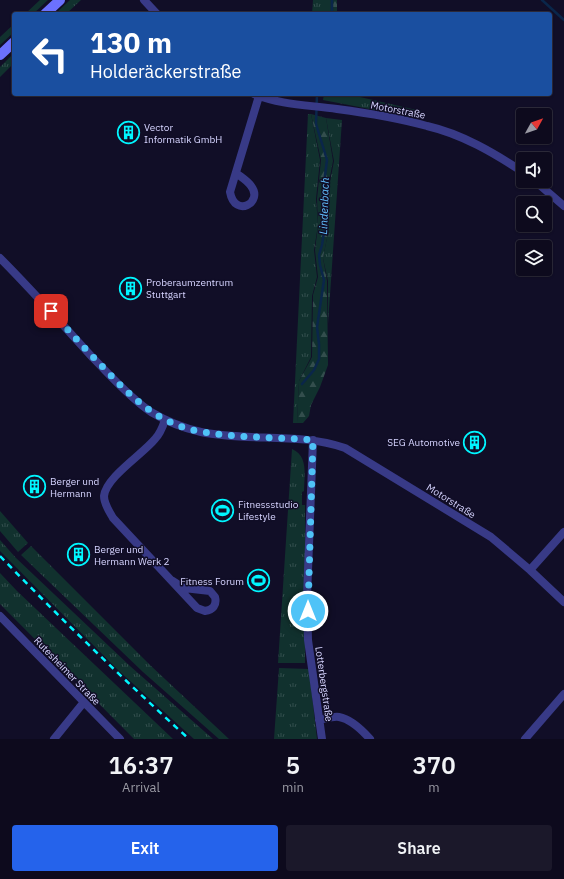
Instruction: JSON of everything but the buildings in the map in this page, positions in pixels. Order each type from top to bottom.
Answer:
[{"type":"main road","points":[[47,12],[60,0]]},
{"type":"main road","points":[[0,56],[12,44]]},
{"type":"street","points":[[144,0],[155,12]]},
{"type":"street","name":"Motorstraße","points":[[236,173],[256,96]]},
{"type":"street","name":"Motorstraße","points":[[260,96],[278,101],[402,120],[429,126],[457,136],[483,148],[516,168]]},
{"type":"street","points":[[543,188],[564,206]]},
{"type":"street","name":"Motorstraße","points":[[0,258],[136,401],[151,412],[184,428],[202,432],[313,440],[345,448],[491,537],[530,570],[564,602]]},
{"type":"street","points":[[165,420],[156,439],[111,481],[106,490],[105,501],[113,518],[173,581],[201,610],[209,611],[215,605],[215,597],[210,591],[184,588],[173,581]]},
{"type":"street","name":"Lotterbergstraße","points":[[313,440],[308,583],[308,640],[322,739]]},
{"type":"street","points":[[530,570],[564,532]]},
{"type":"street","name":"Rutesheimer Straße","points":[[0,616],[120,739]]},
{"type":"street","points":[[525,739],[564,694]]},
{"type":"street","points":[[54,739],[84,702]]},
{"type":"street","points":[[319,720],[338,717],[345,719],[360,729],[370,739]]},
{"type":"green space","points":[[40,0],[48,0],[35,12],[27,12]]},
{"type":"green space","points":[[70,0],[81,0],[68,12],[57,12]]},
{"type":"green space","points":[[313,0],[326,0],[326,12],[312,12]]},
{"type":"green space","points":[[326,0],[337,0],[337,12],[326,12]]},
{"type":"green space","points":[[12,26],[12,34],[0,45],[0,37]]},
{"type":"green space","points":[[12,55],[12,65],[0,77],[0,67]]},
{"type":"green space","points":[[324,96],[356,96],[421,111],[416,118],[323,100]]},
{"type":"green space","points":[[308,114],[311,114],[320,160],[316,199],[318,225],[314,250],[317,277],[312,296],[311,357],[299,381],[297,423],[293,423]]},
{"type":"green space","points":[[311,114],[326,118],[333,161],[326,197],[328,233],[323,258],[327,281],[328,365],[320,387],[311,405],[309,416],[303,423],[297,423],[299,381],[312,357],[313,295],[318,277],[315,250],[318,226],[317,199],[321,160]]},
{"type":"green space","points":[[326,118],[342,120],[328,324],[328,281],[323,258],[328,233],[327,197],[334,161]]},
{"type":"green space","points":[[292,449],[301,457],[305,473],[304,491],[302,492],[302,505],[305,505],[305,663],[278,663]]},
{"type":"green space","points":[[0,511],[28,543],[18,552],[0,531]]},
{"type":"green space","points":[[0,540],[16,558],[130,666],[213,739],[194,739],[118,670],[0,551]]},
{"type":"green space","points":[[31,546],[150,665],[229,739],[219,739],[143,672],[21,555]]},
{"type":"green space","points":[[0,573],[17,591],[173,739],[134,739],[0,604]]},
{"type":"green space","points":[[279,668],[309,669],[317,739],[274,739]]},
{"type":"waterway","name":"Lindenbach","points":[[332,0],[332,12]]},
{"type":"waterway","points":[[542,0],[564,20]]},
{"type":"waterway","name":"Lindenbach","points":[[302,384],[314,370],[319,359],[317,327],[324,280],[319,255],[324,232],[322,199],[327,160],[316,124],[317,96]]},
{"type":"railway","points":[[0,556],[93,649],[189,739]]},
{"type":"place","name":"Vector Informatik GmbH","points":[[128,133]]},
{"type":"place","name":"Proberaumzentrum Stuttgart","points":[[131,288]]},
{"type":"place","name":"SEG Automotive","points":[[475,442]]},
{"type":"place","name":"Berger und Hermann","points":[[34,487]]},
{"type":"place","name":"Fitnessstudio Lifestyle","points":[[223,510]]},
{"type":"place","name":"Berger und Hermann Werk 2","points":[[78,555]]},
{"type":"place","name":"Fitness Forum","points":[[259,581]]},
{"type":"route","points":[[51,311],[70,333],[136,401],[165,420],[184,428],[202,432],[237,436],[313,440],[308,549],[308,611]]}]
